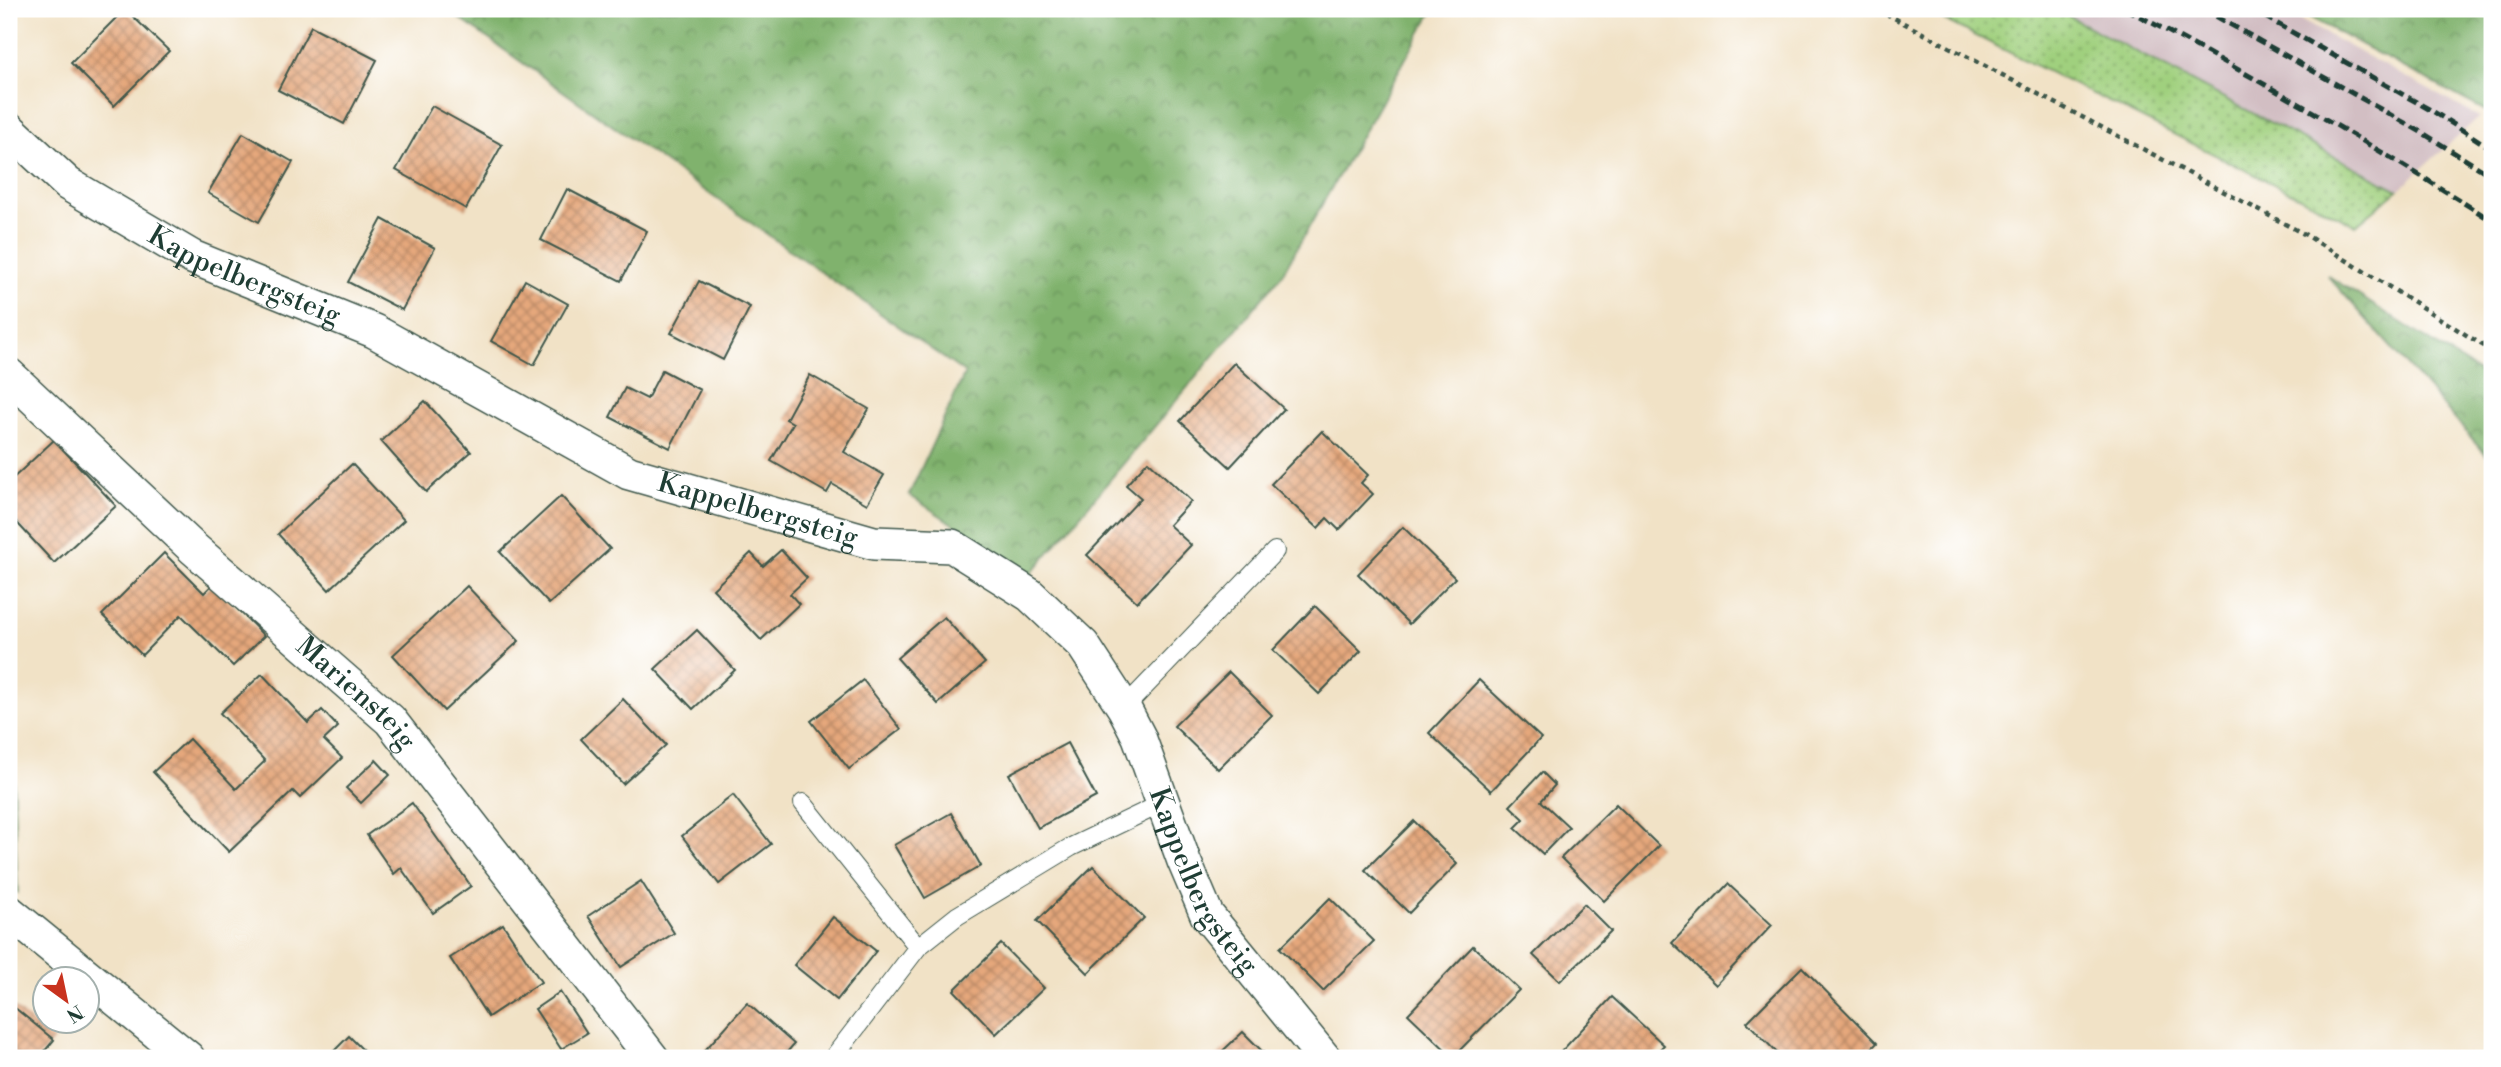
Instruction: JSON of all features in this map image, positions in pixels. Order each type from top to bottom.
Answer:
[{"type":"street","name":"Kappelbergsteig","points":[[9,129],[68,184],[192,257],[374,331],[629,474],[874,543],[952,546],[1030,595],[1083,645],[1124,708],[1139,737],[1208,915],[1324,1058]]},
{"type":"street","name":"Mariensteig","points":[[9,375],[193,548],[390,720],[652,1058]]},
{"type":"street","points":[[9,912],[188,1058]]},
{"type":"lane","points":[[1124,708],[1275,551]]},
{"type":"lane","points":[[803,803],[918,947]]},
{"type":"lane","points":[[833,1058],[918,947],[957,916],[1071,847],[1163,803]]},
{"type":"path","points":[[1877,9],[2306,235],[2492,351]]},
{"type":"shaded area","points":[[2055,9],[2280,9],[2479,117],[2398,190]]},
{"type":"green space","points":[[446,9],[1434,9],[1281,276],[1030,575],[909,495],[965,373]]},
{"type":"green space","points":[[1922,9],[2055,9],[2398,190],[2356,225]]},
{"type":"green space","points":[[2294,9],[2492,9],[2492,115],[2490,113]]},
{"type":"green space","points":[[2327,275],[2492,381],[2492,461]]},
{"type":"green space","points":[[9,682],[18,893],[9,889]]},
{"type":"building","points":[[125,9],[169,51],[114,106],[71,63]]},
{"type":"building","points":[[311,26],[377,60],[344,124],[278,90]]},
{"type":"building","points":[[432,106],[502,145],[466,209],[396,170]]},
{"type":"building","points":[[243,133],[293,162],[259,222],[208,193]]},
{"type":"building","points":[[567,189],[647,231],[621,281],[541,240]]},
{"type":"building","points":[[382,219],[435,248],[402,310],[348,282]]},
{"type":"building","points":[[525,280],[568,304],[534,365],[491,341]]},
{"type":"building","points":[[699,281],[750,307],[723,360],[671,333]]},
{"type":"building","points":[[1234,363],[1284,409],[1230,467],[1180,421]]},
{"type":"building","points":[[662,370],[700,390],[670,448],[610,417],[625,388],[647,399]]},
{"type":"building","points":[[810,375],[869,409],[844,452],[884,475],[867,504],[832,484],[827,493],[771,461],[793,423],[786,419]]},
{"type":"building","points":[[425,401],[471,452],[426,492],[381,441]]},
{"type":"building","points":[[1322,431],[1368,475],[1361,483],[1373,494],[1339,530],[1327,518],[1318,528],[1271,484]]},
{"type":"building","points":[[54,440],[116,506],[54,563],[9,514],[9,482]]},
{"type":"building","points":[[1148,461],[1191,501],[1169,525],[1191,545],[1137,602],[1087,555],[1141,498],[1126,485]]},
{"type":"building","points":[[352,464],[404,520],[329,590],[278,534]]},
{"type":"building","points":[[561,496],[610,549],[549,604],[500,552]]},
{"type":"building","points":[[1403,527],[1455,578],[1409,624],[1358,574]]},
{"type":"building","points":[[781,550],[807,578],[790,594],[799,604],[761,640],[713,589],[751,553],[763,566]]},
{"type":"building","points":[[164,553],[204,593],[213,584],[264,636],[233,666],[181,615],[142,655],[102,615]]},
{"type":"building","points":[[467,586],[519,641],[444,711],[393,655]]},
{"type":"building","points":[[1315,606],[1361,651],[1319,694],[1273,650]]},
{"type":"building","points":[[944,617],[985,663],[938,704],[897,658]]},
{"type":"building","points":[[697,630],[735,670],[693,709],[655,669]]},
{"type":"building","points":[[1229,672],[1272,715],[1218,769],[1174,726]]},
{"type":"building","points":[[262,674],[308,723],[322,710],[338,727],[324,740],[342,758],[300,798],[293,791],[229,852],[153,772],[189,739],[236,789],[265,761],[220,713]]},
{"type":"building","points":[[863,680],[901,729],[849,769],[811,721]]},
{"type":"building","points":[[1479,680],[1541,738],[1491,791],[1429,733]]},
{"type":"building","points":[[623,699],[666,745],[623,784],[581,739]]},
{"type":"building","points":[[1067,743],[1096,797],[1038,828],[1009,774]]},
{"type":"building","points":[[376,760],[390,775],[361,803],[346,788]]},
{"type":"building","points":[[1542,772],[1555,785],[1541,801],[1569,827],[1543,854],[1515,828],[1524,819],[1510,806]]},
{"type":"building","points":[[733,795],[771,844],[719,884],[682,836]]},
{"type":"building","points":[[412,803],[471,886],[433,913],[401,868],[394,874],[367,835]]},
{"type":"building","points":[[1616,804],[1659,846],[1604,901],[1561,858]]},
{"type":"building","points":[[951,813],[981,866],[925,898],[894,845]]},
{"type":"building","points":[[1414,821],[1457,864],[1409,913],[1365,870]]},
{"type":"building","points":[[1093,866],[1144,918],[1088,973],[1037,921]]},
{"type":"building","points":[[641,881],[674,933],[621,967],[588,916]]},
{"type":"building","points":[[1728,884],[1772,925],[1716,985],[1672,943]]},
{"type":"building","points":[[1330,898],[1374,941],[1323,991],[1280,948]]},
{"type":"building","points":[[1584,904],[1611,931],[1560,981],[1533,955]]},
{"type":"building","points":[[833,917],[876,951],[837,1000],[794,965]]},
{"type":"building","points":[[503,924],[541,982],[488,1017],[450,958]]},
{"type":"building","points":[[1001,944],[1044,988],[996,1034],[954,990]]},
{"type":"building","points":[[1473,946],[1519,990],[1453,1057],[1408,1014]]},
{"type":"building","points":[[1802,967],[1877,1043],[1862,1058],[1782,1058],[1747,1022]]},
{"type":"building","points":[[560,992],[587,1033],[561,1049],[535,1009]]},
{"type":"building","points":[[1612,997],[1664,1045],[1651,1058],[1561,1058],[1558,1055]]},
{"type":"building","points":[[9,1003],[32,1022],[32,1036],[49,1036],[54,1040],[39,1058],[9,1058]]},
{"type":"building","points":[[747,1003],[794,1044],[782,1058],[698,1058]]},
{"type":"building","points":[[1243,1032],[1269,1058],[1215,1058]]},
{"type":"building","points":[[349,1036],[371,1058],[327,1058]]},
{"type":"railway","points":[[2126,9],[2311,111],[2492,221]]},
{"type":"railway","points":[[2203,9],[2421,132],[2492,176]]},
{"type":"railway","points":[[2251,9],[2434,112],[2492,149]]}]
